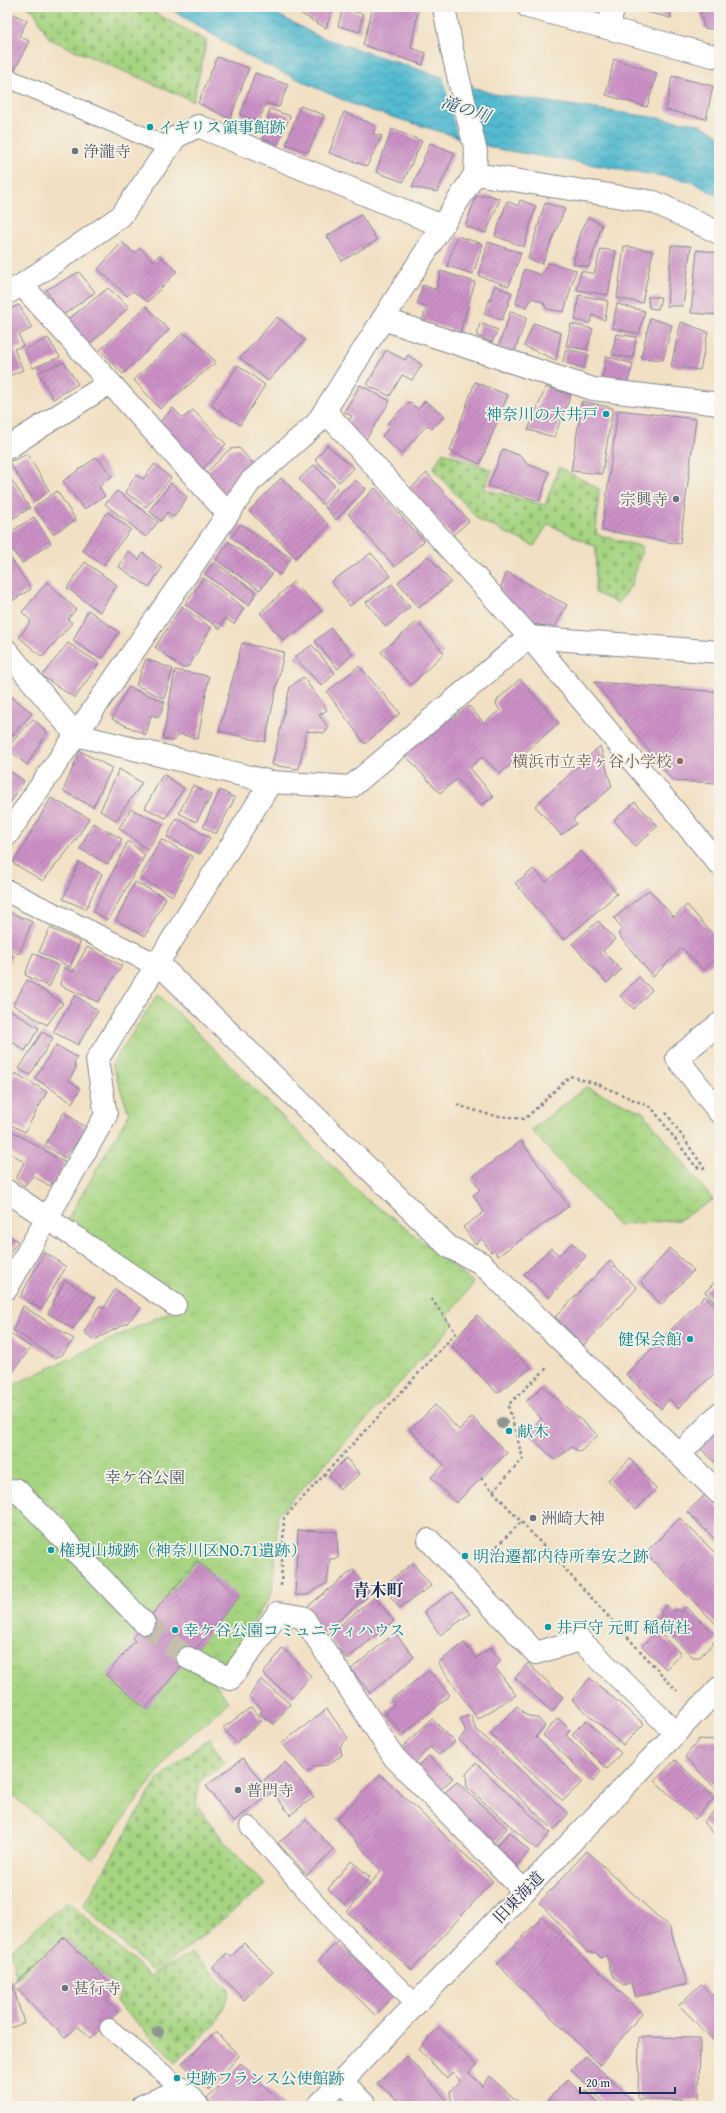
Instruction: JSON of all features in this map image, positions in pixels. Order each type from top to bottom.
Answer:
[{"type":"street","points":[[7,835],[250,482],[317,423],[475,174],[476,152],[452,50],[444,7]]},
{"type":"street","points":[[528,7],[713,56],[719,56]]},
{"type":"street","points":[[608,28],[614,7]]},
{"type":"street","points":[[228,514],[108,384],[14,289],[121,216],[176,137],[198,126],[442,226]]},
{"type":"street","points":[[475,174],[654,202],[719,233]]},
{"type":"street","points":[[383,319],[593,389],[719,404]]},
{"type":"street","points":[[7,448],[108,384]]},
{"type":"street","points":[[325,411],[529,637],[719,864]]},
{"type":"street","points":[[7,651],[76,735],[271,782],[351,787],[529,637],[719,652]]},
{"type":"street","points":[[7,1288],[106,1115],[98,1060],[271,782]]},
{"type":"street","points":[[7,891],[163,968],[449,1247],[481,1263],[719,1493]]},
{"type":"street","points":[[719,1024],[677,1058],[719,1112]]},
{"type":"street","points":[[7,1191],[175,1305]]},
{"type":"street","points":[[680,1454],[719,1414]]},
{"type":"street","points":[[17,1490],[144,1623]]},
{"type":"street","points":[[429,1540],[536,1654],[580,1640],[676,1733]]},
{"type":"street","points":[[188,1658],[230,1679],[278,1613],[303,1617],[394,1757],[524,1891]]},
{"type":"street","name":"旧東海道","points":[[318,2106],[676,1733],[711,1703]]},
{"type":"street","points":[[342,2081],[366,2106]]},
{"type":"street","points":[[142,2106],[182,2089],[198,2106]]},
{"type":"lane","points":[[10,80],[169,147]]},
{"type":"lane","points":[[249,1826],[332,1922],[416,2004]]},
{"type":"lane","points":[[108,2028],[182,2089]]},
{"type":"path","points":[[457,1105],[490,1115],[525,1119],[570,1076],[600,1085],[652,1108],[696,1168],[704,1168],[665,1111]]},
{"type":"path","points":[[280,1614],[284,1518],[456,1333],[430,1297]]},
{"type":"path","points":[[493,1491],[523,1460],[508,1405],[568,1348]]},
{"type":"path","points":[[481,1478],[521,1522],[711,1703]]},
{"type":"path","points":[[465,1577],[521,1522]]},
{"type":"green space","points":[[27,7],[144,7],[207,41],[193,101],[49,39],[34,11]]},
{"type":"green space","points":[[443,452],[492,470],[484,489],[545,505],[559,467],[599,489],[596,534],[643,547],[632,584],[618,603],[595,593],[596,547],[548,524],[534,546],[479,520],[433,469]]},
{"type":"green space","name":"幸ケ谷公園","points":[[158,994],[366,1199],[396,1220],[474,1283],[448,1316],[453,1325],[278,1515],[272,1593],[215,1682],[228,1702],[174,1750],[93,1860],[7,1791],[7,1388],[184,1305],[67,1220],[129,1114],[112,1064]]},
{"type":"green space","points":[[586,1087],[643,1112],[713,1200],[679,1220],[617,1225],[531,1130]]},
{"type":"green space","points":[[209,1738],[225,1763],[200,1781],[196,1804],[220,1836],[265,1885],[156,1973],[192,1953],[230,1991],[217,2023],[176,2062],[116,2002],[121,1992],[64,1937],[17,1979],[10,1951],[67,1901],[150,1976],[155,1974],[83,1905],[158,1779]]},
{"type":"water","name":"滝の川","points":[[167,7],[263,7],[320,37],[494,94],[699,124],[719,135],[719,197],[691,181],[497,149],[356,106],[249,57]]},
{"type":"pier","points":[[443,75],[464,82],[480,144],[457,134]]},
{"type":"building","points":[[289,7],[333,7],[326,28]]},
{"type":"building","points":[[373,7],[419,7],[411,48],[426,53],[423,65],[363,45]]},
{"type":"building","points":[[630,7],[669,7],[671,18],[630,8]]},
{"type":"building","points":[[699,7],[719,7],[719,30],[704,28]]},
{"type":"building","points":[[343,8],[363,14],[360,32],[338,26]]},
{"type":"building","points":[[7,11],[27,21],[19,36],[29,41],[10,79],[7,77]]},
{"type":"building","points":[[217,57],[249,68],[230,119],[198,103]]},
{"type":"building","points":[[614,59],[657,73],[647,107],[606,95]]},
{"type":"building","points":[[255,73],[288,85],[279,107],[266,103],[258,122],[240,115]]},
{"type":"building","points":[[672,76],[713,86],[706,119],[666,110]]},
{"type":"building","points":[[300,106],[324,115],[308,152],[286,144]]},
{"type":"building","points":[[270,109],[290,116],[278,144],[262,138]]},
{"type":"building","points":[[344,112],[376,126],[373,134],[382,136],[367,166],[329,153]]},
{"type":"building","points":[[392,129],[422,141],[403,182],[376,172]]},
{"type":"building","points":[[430,143],[455,153],[437,192],[412,187]]},
{"type":"building","points":[[489,195],[500,199],[486,233],[465,226],[476,197]]},
{"type":"building","points":[[520,200],[536,206],[524,247],[495,236],[507,201],[518,206]]},
{"type":"building","points":[[545,203],[565,209],[542,264],[528,259]]},
{"type":"building","points":[[361,215],[377,240],[342,261],[327,236]]},
{"type":"building","points":[[588,217],[602,225],[589,267],[573,264],[581,232]]},
{"type":"building","points":[[457,236],[483,244],[473,274],[447,266]]},
{"type":"building","points":[[122,242],[134,253],[140,248],[154,261],[159,255],[177,271],[148,302],[133,291],[127,296],[98,269]]},
{"type":"building","points":[[488,242],[521,253],[509,286],[479,276]]},
{"type":"building","points":[[671,245],[691,246],[683,306],[667,306]]},
{"type":"building","points":[[624,246],[653,251],[642,303],[617,298]]},
{"type":"building","points":[[601,249],[616,251],[608,295],[577,290],[581,271],[594,274]]},
{"type":"building","points":[[697,250],[719,253],[719,315],[691,313]]},
{"type":"building","points":[[548,263],[576,270],[564,312],[547,309],[543,302],[532,298],[527,307],[516,304],[524,269],[541,275]]},
{"type":"building","points":[[441,271],[475,282],[460,333],[422,320],[427,308],[417,304],[423,285],[436,290]]},
{"type":"building","points":[[79,272],[95,292],[62,316],[46,290]]},
{"type":"building","points":[[495,286],[512,293],[502,320],[484,314]]},
{"type":"building","points":[[108,288],[129,307],[88,346],[66,321]]},
{"type":"building","points":[[579,295],[608,301],[605,320],[593,315],[590,323],[575,320]]},
{"type":"building","points":[[648,297],[661,297],[658,309],[649,308]]},
{"type":"building","points":[[617,304],[645,311],[639,334],[612,328]]},
{"type":"building","points":[[19,305],[32,328],[19,335],[23,346],[14,349],[23,370],[7,377],[7,310]]},
{"type":"building","points":[[146,306],[169,330],[123,374],[100,350]]},
{"type":"building","points":[[511,311],[527,317],[514,353],[498,347]]},
{"type":"building","points":[[277,317],[305,340],[268,381],[240,358]]},
{"type":"building","points":[[650,318],[672,325],[663,360],[641,358]]},
{"type":"building","points":[[681,322],[708,332],[700,370],[671,366]]},
{"type":"building","points":[[480,323],[498,330],[492,342],[477,336]]},
{"type":"building","points":[[534,323],[561,333],[556,360],[524,346]]},
{"type":"building","points":[[571,324],[593,329],[587,350],[566,346]]},
{"type":"building","points":[[183,333],[195,341],[216,362],[160,409],[134,380]]},
{"type":"building","points":[[616,334],[636,337],[633,358],[612,355]]},
{"type":"building","points":[[48,338],[60,357],[33,368],[24,350]]},
{"type":"building","points":[[566,349],[588,354],[584,368],[563,362]]},
{"type":"building","points":[[386,350],[405,360],[408,355],[422,365],[412,380],[402,375],[390,396],[367,385]]},
{"type":"building","points":[[606,356],[633,364],[627,385],[602,379]]},
{"type":"building","points":[[64,362],[78,384],[53,399],[38,372]]},
{"type":"building","points":[[238,365],[265,385],[240,425],[211,405]]},
{"type":"building","points":[[719,376],[719,386],[716,385]]},
{"type":"building","points":[[475,382],[508,395],[480,464],[450,451]]},
{"type":"building","points":[[360,385],[390,401],[365,441],[345,427],[352,416],[344,412]]},
{"type":"building","points":[[546,387],[571,395],[554,437],[528,430]]},
{"type":"building","points":[[425,401],[445,416],[432,429],[427,425],[401,454],[382,436],[389,428],[386,425],[409,402],[418,409]]},
{"type":"building","points":[[582,401],[613,408],[602,474],[571,471]]},
{"type":"building","points":[[173,408],[183,418],[193,410],[226,444],[202,470],[157,425]]},
{"type":"building","points":[[618,410],[696,419],[680,544],[602,530]]},
{"type":"building","points":[[327,445],[354,468],[339,482],[315,460]]},
{"type":"building","points":[[239,448],[256,466],[226,496],[205,474],[230,449]]},
{"type":"building","points":[[503,449],[521,456],[527,464],[549,472],[540,501],[488,486]]},
{"type":"building","points":[[27,454],[49,490],[35,502],[9,462]]},
{"type":"building","points":[[97,457],[112,476],[99,487],[105,496],[84,509],[63,481]]},
{"type":"building","points":[[155,464],[171,478],[146,507],[125,492],[136,475],[143,479]]},
{"type":"building","points":[[314,465],[337,488],[323,505],[299,479]]},
{"type":"building","points":[[7,473],[30,508],[7,522]]},
{"type":"building","points":[[427,473],[469,521],[452,536],[410,489]]},
{"type":"building","points":[[281,478],[329,525],[296,558],[249,511]]},
{"type":"building","points":[[355,480],[366,489],[336,520],[325,507]]},
{"type":"building","points":[[171,483],[187,497],[174,517],[167,512],[161,521],[149,511]]},
{"type":"building","points":[[375,488],[424,541],[395,567],[348,514]]},
{"type":"building","points":[[57,491],[76,520],[53,534],[34,507]]},
{"type":"building","points":[[117,491],[158,522],[146,537],[105,504]]},
{"type":"building","points":[[107,512],[131,529],[103,565],[82,550]]},
{"type":"building","points":[[34,517],[51,543],[22,563],[7,543],[7,534]]},
{"type":"building","points":[[241,524],[291,558],[280,575],[231,537]]},
{"type":"building","points":[[229,542],[272,574],[260,590],[216,560]]},
{"type":"building","points":[[128,551],[139,560],[143,553],[162,568],[149,587],[119,567]]},
{"type":"building","points":[[371,553],[391,576],[350,606],[331,582]]},
{"type":"building","points":[[9,555],[31,589],[7,604],[7,557]]},
{"type":"building","points":[[428,556],[451,582],[419,608],[398,582]]},
{"type":"building","points":[[85,562],[117,585],[100,612],[67,588]]},
{"type":"building","points":[[214,562],[256,592],[249,606],[205,574]]},
{"type":"building","points":[[507,572],[567,605],[554,628],[534,624],[508,604],[500,589]]},
{"type":"building","points":[[204,578],[244,608],[234,624],[225,618],[220,629],[185,604]]},
{"type":"building","points":[[47,582],[76,609],[68,619],[72,623],[42,657],[19,637],[31,621],[22,612]]},
{"type":"building","points":[[293,582],[322,611],[296,633],[292,633],[284,641],[260,613]]},
{"type":"building","points":[[392,584],[410,607],[386,627],[366,602]]},
{"type":"building","points":[[182,606],[211,628],[189,666],[182,668],[155,647]]},
{"type":"building","points":[[88,610],[119,632],[101,659],[73,641]]},
{"type":"building","points":[[417,622],[444,653],[411,685],[381,652]]},
{"type":"building","points":[[331,628],[352,654],[338,669],[315,641]]},
{"type":"building","points":[[68,643],[99,663],[75,698],[42,676]]},
{"type":"building","points":[[242,643],[284,652],[265,742],[219,731]]},
{"type":"building","points":[[312,645],[335,673],[322,686],[294,657]]},
{"type":"building","points":[[146,659],[173,669],[164,699],[136,685]]},
{"type":"building","points":[[359,666],[400,713],[365,744],[327,692]]},
{"type":"building","points":[[175,670],[209,676],[198,739],[180,734],[174,741],[163,739]]},
{"type":"building","points":[[303,677],[327,710],[319,715],[328,727],[325,733],[306,731],[299,769],[272,765],[290,687]]},
{"type":"building","points":[[520,679],[559,723],[500,774],[482,757],[470,768],[494,797],[481,805],[457,779],[440,793],[404,754],[448,715],[452,719],[469,706],[484,723],[500,710],[496,704],[498,699]]},
{"type":"building","points":[[594,682],[719,692],[719,783],[673,781]]},
{"type":"building","points":[[128,687],[165,702],[159,717],[151,715],[146,735],[112,719]]},
{"type":"building","points":[[11,696],[32,713],[7,741],[7,701]]},
{"type":"building","points":[[33,719],[47,732],[27,765],[7,748]]},
{"type":"building","points":[[600,746],[612,787],[573,819],[576,824],[561,835],[535,806]]},
{"type":"building","points":[[80,751],[112,768],[93,807],[63,791]]},
{"type":"building","points":[[7,769],[24,781],[7,808]]},
{"type":"building","points":[[119,769],[142,783],[116,820],[100,811]]},
{"type":"building","points":[[163,774],[184,788],[166,818],[145,808]]},
{"type":"building","points":[[193,785],[212,795],[196,822],[179,813]]},
{"type":"building","points":[[220,790],[235,798],[216,834],[203,827]]},
{"type":"building","points":[[51,798],[89,818],[76,840],[43,881],[13,863]]},
{"type":"building","points":[[635,802],[658,826],[635,846],[614,820]]},
{"type":"building","points":[[131,809],[163,824],[148,850],[119,828]]},
{"type":"building","points":[[176,818],[210,838],[200,854],[167,837]]},
{"type":"building","points":[[93,823],[122,839],[108,864],[80,849]]},
{"type":"building","points":[[161,839],[193,857],[173,896],[140,878]]},
{"type":"building","points":[[128,841],[145,855],[108,920],[93,912]]},
{"type":"building","points":[[581,851],[617,894],[564,940],[515,883],[534,869],[546,882]]},
{"type":"building","points":[[79,862],[102,874],[86,909],[63,899]]},
{"type":"building","points":[[135,882],[166,898],[145,936],[116,920]]},
{"type":"building","points":[[649,890],[674,917],[687,905],[719,941],[719,957],[703,970],[682,948],[653,977],[618,934],[622,929],[614,918]]},
{"type":"building","points":[[7,911],[32,922],[19,954],[7,948]]},
{"type":"building","points":[[598,921],[615,939],[603,951],[621,970],[607,983],[572,944]]},
{"type":"building","points":[[50,928],[80,942],[70,967],[39,952]]},
{"type":"building","points":[[87,947],[122,966],[98,1002],[60,985],[64,967],[73,972]]},
{"type":"building","points":[[7,953],[12,955],[7,965]]},
{"type":"building","points":[[33,953],[59,966],[49,987],[25,975]]},
{"type":"building","points":[[639,977],[652,990],[634,1009],[620,996]]},
{"type":"building","points":[[27,980],[63,1003],[47,1025],[13,1005]]},
{"type":"building","points":[[75,995],[98,1011],[78,1045],[53,1032]]},
{"type":"building","points":[[7,1008],[39,1028],[25,1051],[7,1038]]},
{"type":"building","points":[[42,1032],[53,1038],[30,1075],[19,1069]]},
{"type":"building","points":[[56,1045],[77,1057],[74,1063],[76,1068],[69,1080],[80,1089],[72,1103],[35,1078]]},
{"type":"building","points":[[15,1073],[47,1092],[25,1132],[7,1123],[7,1087]]},
{"type":"building","points":[[64,1112],[86,1128],[65,1158],[45,1145]]},
{"type":"building","points":[[10,1130],[66,1163],[50,1186],[33,1176],[24,1186],[16,1179],[24,1162],[7,1150],[7,1137]]},
{"type":"building","points":[[521,1141],[569,1206],[498,1256],[494,1250],[491,1252],[482,1239],[475,1244],[463,1227],[484,1212],[473,1195],[480,1190],[472,1177]]},
{"type":"building","points":[[7,1235],[18,1241],[7,1257]]},
{"type":"building","points":[[572,1243],[586,1256],[549,1298],[524,1274],[551,1248],[559,1255]]},
{"type":"building","points":[[669,1248],[694,1270],[661,1305],[641,1282]]},
{"type":"building","points":[[45,1252],[66,1267],[41,1309],[20,1297]]},
{"type":"building","points":[[610,1261],[637,1288],[584,1345],[555,1317]]},
{"type":"building","points":[[718,1279],[719,1280],[719,1306],[705,1292]]},
{"type":"building","points":[[65,1280],[95,1298],[73,1329],[48,1313]]},
{"type":"building","points":[[115,1289],[141,1308],[127,1323],[94,1340],[84,1332],[99,1306],[104,1308]]},
{"type":"building","name":"健保会館","points":[[705,1296],[719,1309],[719,1369],[678,1408],[669,1399],[661,1409],[626,1374]]},
{"type":"building","points":[[23,1306],[74,1339],[62,1355],[55,1358],[13,1330]]},
{"type":"building","points":[[477,1315],[531,1368],[497,1393],[451,1345]]},
{"type":"building","points":[[7,1332],[31,1347],[11,1375],[7,1375]]},
{"type":"building","points":[[542,1386],[598,1435],[580,1452],[572,1447],[555,1460],[527,1433],[542,1419],[526,1402]]},
{"type":"building","points":[[435,1405],[459,1430],[472,1417],[507,1453],[456,1503],[431,1477],[444,1465],[410,1430]]},
{"type":"building","points":[[716,1431],[719,1433],[718,1465],[700,1448]]},
{"type":"building","points":[[346,1458],[360,1474],[340,1489],[329,1475]]},
{"type":"building","points":[[630,1459],[656,1489],[636,1510],[608,1480]]},
{"type":"building","points":[[705,1495],[719,1509],[719,1543],[687,1512]]},
{"type":"building","points":[[680,1518],[719,1557],[719,1627],[645,1553]]},
{"type":"building","points":[[298,1530],[337,1532],[338,1558],[330,1559],[327,1583],[307,1595],[295,1595]]},
{"type":"building","name":"幸ケ谷公園コミュニティハウス","points":[[197,1561],[239,1597],[146,1709],[106,1675],[135,1641],[132,1638]]},
{"type":"building","points":[[413,1563],[431,1586],[399,1608],[383,1586]]},
{"type":"building","points":[[353,1570],[371,1594],[323,1633],[303,1610]]},
{"type":"building","points":[[453,1592],[470,1614],[440,1635],[424,1611]]},
{"type":"building","points":[[375,1597],[394,1621],[347,1659],[327,1636]]},
{"type":"building","points":[[667,1605],[674,1612],[678,1609],[682,1612],[686,1607],[715,1634],[716,1640],[700,1657],[693,1657],[658,1623],[658,1619],[663,1615],[660,1613]]},
{"type":"building","points":[[657,1631],[681,1654],[666,1669],[642,1646]]},
{"type":"building","points":[[395,1633],[414,1657],[370,1693],[351,1669]]},
{"type":"building","points":[[464,1643],[476,1658],[491,1647],[501,1661],[495,1667],[516,1695],[478,1719],[438,1663]]},
{"type":"building","points":[[283,1648],[311,1676],[292,1698],[263,1674]]},
{"type":"building","points":[[528,1663],[563,1697],[552,1712],[515,1678]]},
{"type":"building","points":[[429,1671],[450,1695],[404,1734],[385,1714],[394,1703],[391,1699]]},
{"type":"building","points":[[590,1678],[644,1724],[623,1745],[572,1700]]},
{"type":"building","points":[[261,1679],[290,1704],[274,1724],[260,1714],[262,1709],[249,1697]]},
{"type":"building","points":[[517,1706],[526,1715],[539,1719],[545,1726],[536,1737],[582,1782],[563,1801],[490,1734]]},
{"type":"building","points":[[251,1707],[262,1721],[236,1743],[223,1728]]},
{"type":"building","points":[[327,1709],[348,1738],[340,1746],[342,1755],[327,1765],[314,1766],[307,1773],[282,1743]]},
{"type":"building","points":[[471,1715],[475,1728],[568,1814],[554,1830],[459,1740],[466,1731],[460,1719]]},
{"type":"building","points":[[558,1718],[570,1730],[566,1735],[601,1771],[593,1782],[543,1735]]},
{"type":"building","points":[[432,1719],[455,1742],[439,1755],[430,1747],[413,1765],[399,1750]]},
{"type":"building","points":[[586,1720],[621,1753],[607,1769],[572,1734]]},
{"type":"building","points":[[699,1739],[716,1740],[719,1743],[719,1792],[685,1757]]},
{"type":"building","points":[[429,1756],[453,1778],[438,1792],[413,1769]]},
{"type":"building","name":"普門寺","points":[[243,1758],[271,1794],[233,1822],[206,1786]]},
{"type":"building","points":[[675,1760],[715,1798],[695,1819],[655,1781]]},
{"type":"building","points":[[285,1762],[314,1797],[290,1815],[264,1780]]},
{"type":"building","points":[[476,1763],[550,1833],[536,1849],[467,1787],[466,1774]]},
{"type":"building","points":[[380,1774],[493,1881],[412,1970],[347,1912],[381,1871],[337,1819]]},
{"type":"building","points":[[457,1782],[507,1828],[494,1843],[442,1795]]},
{"type":"building","points":[[719,1806],[719,1839],[703,1822]]},
{"type":"building","points":[[306,1820],[334,1850],[307,1875],[278,1843]]},
{"type":"building","points":[[510,1832],[529,1851],[516,1867],[493,1849]]},
{"type":"building","points":[[587,1851],[670,1928],[687,1984],[635,1997],[631,1983],[624,1986],[612,1975],[606,1955],[601,1958],[595,1952],[588,1953],[539,1903]]},
{"type":"building","points":[[351,1861],[370,1877],[345,1905],[328,1889]]},
{"type":"building","points":[[542,1917],[642,2013],[600,2065],[497,1964]]},
{"type":"building","name":"甚行寺","points":[[64,1937],[116,1990],[106,2000],[118,2012],[90,2039],[78,2026],[65,2038],[14,1986]]},
{"type":"building","points":[[337,1942],[394,1995],[375,2015],[319,1960]]},
{"type":"building","points":[[244,1943],[273,1972],[244,2000],[213,1968],[227,1953],[231,1957]]},
{"type":"building","points":[[7,1967],[24,2023],[7,2029]]},
{"type":"building","points":[[701,1984],[719,2002],[719,2046],[679,2005]]},
{"type":"building","points":[[439,2027],[476,2065],[469,2073],[482,2086],[489,2076],[523,2106],[452,2106],[450,2091],[460,2080],[452,2072],[447,2079],[419,2049]]},
{"type":"building","points":[[216,2032],[239,2056],[209,2090],[182,2063]]},
{"type":"building","points":[[639,2037],[700,2038],[699,2100],[638,2099]]},
{"type":"building","points":[[407,2056],[446,2099],[439,2106],[404,2106],[377,2083]]},
{"type":"building","points":[[586,2056],[633,2101],[628,2106],[608,2106],[571,2070]]},
{"type":"building","points":[[241,2063],[285,2106],[215,2106],[207,2099]]},
{"type":"building","points":[[568,2079],[582,2094],[586,2090],[598,2103],[594,2106],[556,2106],[548,2099]]},
{"type":"tunnel","points":[[144,1623],[188,1658]]},
{"type":"place","name":"イギリス領事館跡","points":[[150,127]]},
{"type":"place","name":"浄瀧寺","points":[[75,151]]},
{"type":"place","name":"神奈川の大井戸","points":[[606,414]]},
{"type":"place","name":"宗興寺","points":[[676,499]]},
{"type":"place","name":"横浜市立幸ヶ谷小学校","points":[[680,761]]},
{"type":"place","name":"健保会館","points":[[690,1339]]},
{"type":"place","name":"献木","points":[[509,1431]]},
{"type":"place","name":"洲崎大神","points":[[533,1518]]},
{"type":"place","name":"権現山城跡（神奈川区NO.71遺跡）","points":[[51,1550]]},
{"type":"place","name":"明治遷都内待所奉安之跡","points":[[465,1556]]},
{"type":"place","name":"井戸守 元町 稲荷社","points":[[548,1627]]},
{"type":"place","name":"幸ケ谷公園コミュニティハウス","points":[[175,1630]]},
{"type":"place","name":"普門寺","points":[[238,1790]]},
{"type":"place","name":"甚行寺","points":[[65,1988]]},
{"type":"place","name":"史跡フランス公使館跡","points":[[177,2078]]},
{"type":"district","name":"青木町","points":[[378,1590]]}]
